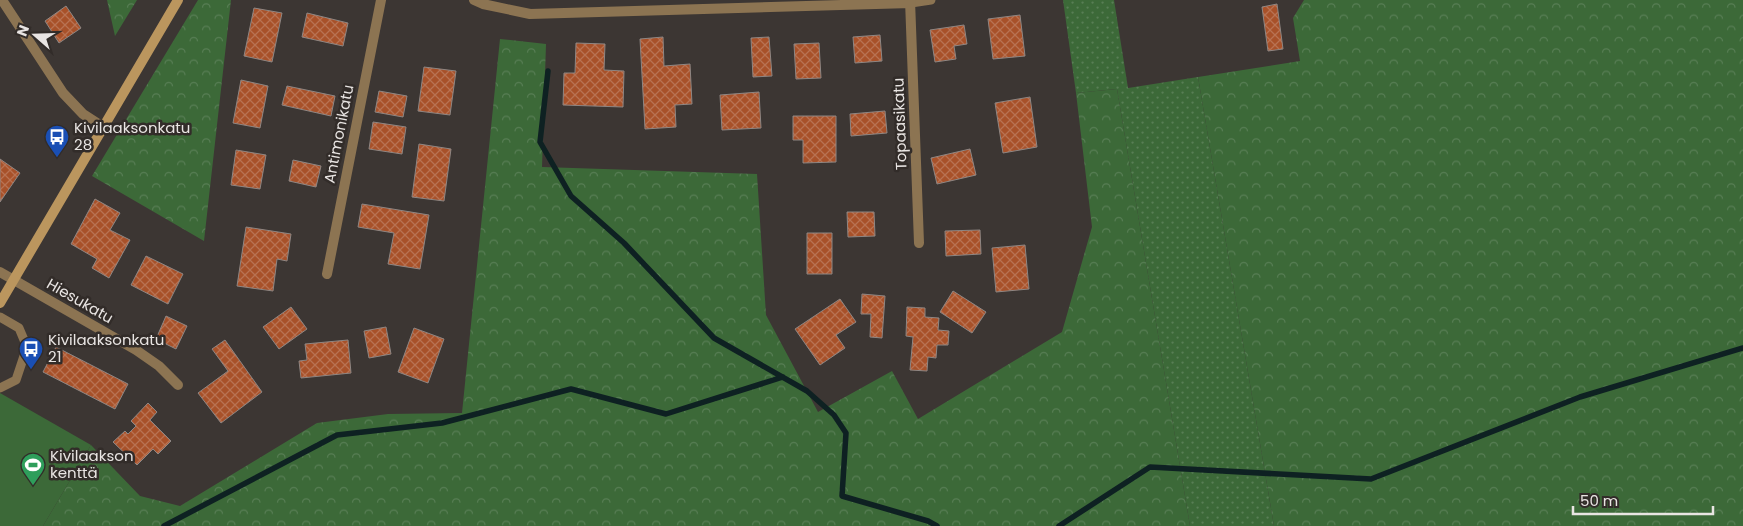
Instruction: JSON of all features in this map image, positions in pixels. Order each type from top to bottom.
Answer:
[{"type":"street","points":[[2,0],[63,93],[83,114],[103,127]]},
{"type":"street","points":[[0,303],[178,0]]},
{"type":"street","name":"Antimonikatu","points":[[328,274],[381,0]]},
{"type":"street","points":[[474,0],[530,14],[653,5],[911,2]]},
{"type":"street","name":"Topaasikatu","points":[[911,2],[919,243]]},
{"type":"street","name":"Hiesukatu","points":[[0,272],[136,350],[160,366],[178,385]]},
{"type":"lane","points":[[911,2],[931,0]]},
{"type":"lane","points":[[0,317],[19,328],[28,347],[16,380],[0,388]]},
{"type":"green space","points":[[107,0],[137,0],[115,36]]},
{"type":"green space","points":[[198,0],[231,0],[204,241],[92,176]]},
{"type":"green space","points":[[1063,0],[1114,0],[1128,88],[1198,77],[1274,526],[1190,526],[1117,89],[1076,93]]},
{"type":"green space","points":[[1304,0],[1743,0],[1743,526],[1274,526],[1198,77],[1300,61],[1293,18]]},
{"type":"green space","points":[[500,39],[546,44],[542,167],[757,174],[766,315],[818,412],[892,371],[918,419],[1062,332],[1092,227],[1076,93],[1117,89],[1190,526],[43,526],[91,445],[140,496],[180,506],[317,423],[388,414],[462,413]]},
{"type":"green space","name":"Kivilaakson kenttä","points":[[0,393],[91,445],[43,526],[0,526]]},
{"type":"building","points":[[1277,4],[1283,49],[1268,51],[1262,7]]},
{"type":"building","points":[[66,6],[81,28],[59,43],[45,21]]},
{"type":"building","points":[[254,8],[282,13],[272,62],[244,56]]},
{"type":"building","points":[[307,13],[348,23],[343,46],[302,37]]},
{"type":"building","points":[[1020,15],[1025,56],[993,59],[988,19]]},
{"type":"building","points":[[964,25],[967,44],[954,46],[956,59],[935,62],[930,30]]},
{"type":"building","points":[[880,35],[882,61],[855,63],[853,37]]},
{"type":"building","points":[[663,37],[664,66],[690,64],[692,104],[675,105],[676,127],[645,129],[640,39]]},
{"type":"building","points":[[769,37],[772,76],[753,77],[751,38]]},
{"type":"building","points":[[576,43],[605,44],[604,70],[624,71],[623,107],[563,105],[564,73],[575,73]]},
{"type":"building","points":[[819,43],[821,78],[796,79],[794,44]]},
{"type":"building","points":[[424,67],[456,71],[450,115],[418,111]]},
{"type":"building","points":[[241,80],[268,86],[260,128],[233,123]]},
{"type":"building","points":[[287,86],[335,96],[331,116],[282,105]]},
{"type":"building","points":[[379,91],[407,96],[403,117],[375,112]]},
{"type":"building","points":[[759,92],[761,128],[722,130],[720,95]]},
{"type":"building","points":[[1030,97],[1037,147],[1003,153],[995,103]]},
{"type":"building","points":[[885,111],[887,133],[851,136],[850,114]]},
{"type":"building","points":[[793,116],[836,116],[836,162],[803,163],[803,140],[793,140]]},
{"type":"building","points":[[373,122],[406,127],[402,154],[369,149]]},
{"type":"building","points":[[419,144],[451,149],[444,201],[412,197]]},
{"type":"building","points":[[970,149],[976,175],[937,184],[931,158]]},
{"type":"building","points":[[236,150],[266,155],[260,189],[231,185]]},
{"type":"building","points":[[0,159],[20,173],[0,202]]},
{"type":"building","points":[[293,160],[321,166],[316,187],[289,181]]},
{"type":"building","points":[[95,199],[120,213],[110,230],[130,240],[109,278],[92,268],[97,259],[71,244]]},
{"type":"building","points":[[362,204],[429,215],[420,269],[388,264],[394,233],[358,227]]},
{"type":"building","points":[[847,212],[874,212],[875,236],[848,237]]},
{"type":"building","points":[[246,227],[291,234],[287,261],[277,259],[273,291],[237,286]]},
{"type":"building","points":[[980,230],[981,254],[946,256],[945,231]]},
{"type":"building","points":[[807,233],[832,233],[832,274],[807,274]]},
{"type":"building","points":[[1025,245],[1029,289],[996,292],[992,248]]},
{"type":"building","points":[[146,256],[183,274],[168,304],[131,285]]},
{"type":"building","points":[[953,291],[986,312],[972,333],[940,312]]},
{"type":"building","points":[[862,294],[885,296],[882,338],[870,337],[871,314],[861,314]]},
{"type":"building","points":[[840,299],[856,322],[836,335],[845,348],[820,365],[795,329]]},
{"type":"building","points":[[291,307],[307,329],[279,349],[263,327]]},
{"type":"building","points":[[907,307],[925,308],[925,317],[939,318],[938,330],[949,331],[948,345],[937,345],[936,358],[928,357],[927,371],[910,370],[913,337],[906,336]]},
{"type":"building","points":[[166,316],[187,326],[176,349],[156,339]]},
{"type":"building","points":[[386,327],[391,354],[369,358],[364,331]]},
{"type":"building","points":[[414,328],[444,339],[428,383],[398,372]]},
{"type":"building","points":[[225,340],[262,392],[221,423],[198,393],[228,371],[212,349]]},
{"type":"building","points":[[348,340],[351,373],[301,378],[299,361],[307,360],[305,344]]},
{"type":"building","points":[[56,347],[128,384],[115,409],[43,372]]},
{"type":"building","points":[[148,403],[157,412],[150,420],[171,441],[158,454],[153,449],[137,465],[113,442],[125,431],[128,434],[136,426],[131,421]]},
{"type":"waterway","points":[[548,71],[540,142],[571,196],[624,243],[714,338],[807,391],[834,415],[846,433],[842,496],[928,521],[937,526]]},
{"type":"waterway","points":[[1059,526],[1150,467],[1371,479],[1580,397],[1743,348]]},
{"type":"waterway","points":[[164,526],[337,435],[442,423],[571,389],[666,414],[783,377]]},
{"type":"place","name":"Kivilaaksonkatu 28","points":[[57,158]]},
{"type":"place","name":"Kivilaaksonkatu 21","points":[[31,370]]},
{"type":"place","name":"Kivilaakson kenttä","points":[[33,486]]}]
